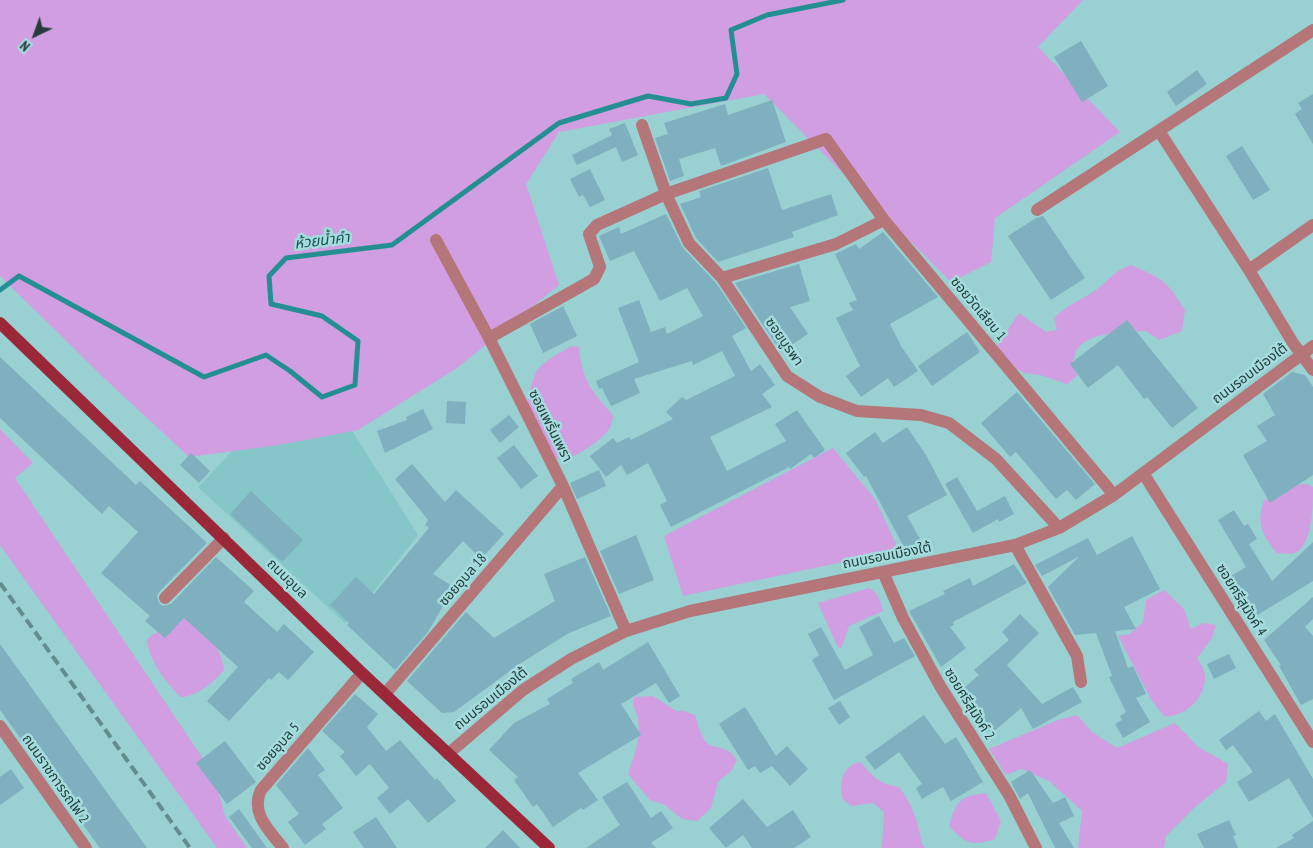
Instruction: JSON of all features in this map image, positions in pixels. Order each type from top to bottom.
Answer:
[{"type":"main road","name":"ถนนอุบล","points":[[2,323],[362,673],[549,848]]},
{"type":"street","points":[[1038,210],[1313,31]]},
{"type":"street","name":"ซอยบูรพา","points":[[642,125],[666,194],[690,243],[722,278],[787,376],[820,397],[857,411],[921,415],[950,423],[996,459],[1058,528]]},
{"type":"street","points":[[1159,131],[1313,370]]},
{"type":"street","name":"ซอยวัดเลียบ 1","points":[[666,194],[826,139],[884,220],[1114,495]]},
{"type":"street","points":[[489,338],[594,279],[600,268],[589,234],[597,225],[666,194]]},
{"type":"street","points":[[722,278],[836,244],[884,220]]},
{"type":"street","points":[[1249,270],[1313,225]]},
{"type":"street","name":"ซอยเพริ้มเพรา","points":[[436,240],[489,338],[563,486],[626,631]]},
{"type":"street","name":"ถนนรอบเมืองใต้","points":[[448,754],[523,690],[571,659],[626,631],[690,611],[1015,545],[1058,528],[1114,495],[1313,346]]},
{"type":"street","name":"ซอยศรีสุมังค์ 4","points":[[1143,473],[1313,742]]},
{"type":"street","name":"ซอยอุบล 18","points":[[385,694],[563,486]]},
{"type":"street","points":[[165,598],[209,551],[224,538]]},
{"type":"street","points":[[1015,545],[1077,656],[1081,682]]},
{"type":"street","name":"ซอยศรีสุมังค์ 2","points":[[883,572],[903,618],[940,686],[1009,795],[1036,848]]},
{"type":"street","name":"ซอยอุบล 5","points":[[283,848],[257,811],[256,800],[261,790],[362,673]]},
{"type":"street","name":"ถนนราชการรถไฟ 2","points":[[0,726],[86,848]]},
{"type":"shaded area","points":[[0,0],[1083,0],[1038,47],[1120,132],[995,218],[991,262],[951,282],[764,94],[559,132],[526,184],[559,285],[457,368],[358,430],[279,445],[189,457],[105,379],[0,276]]},
{"type":"shaded area","points":[[1131,265],[1157,277],[1173,292],[1185,310],[1182,331],[1159,340],[1146,331],[1104,335],[1085,342],[1078,348],[1074,359],[1077,376],[1067,384],[1040,375],[1024,373],[1009,365],[996,347],[1019,313],[1046,332],[1057,330],[1054,318],[1072,304],[1093,292],[1115,273]]},
{"type":"shaded area","points":[[571,346],[579,347],[585,377],[594,392],[613,415],[613,420],[608,431],[591,446],[582,452],[561,459],[551,456],[546,452],[535,436],[530,424],[528,402],[535,374],[541,366]]},
{"type":"shaded area","points":[[339,410],[418,535],[375,590],[345,623],[198,487],[248,434]]},
{"type":"shaded area","points":[[0,429],[33,463],[15,478],[214,775],[225,816],[247,848],[217,848],[0,545]]},
{"type":"shaded area","points":[[833,448],[875,499],[899,550],[683,596],[664,536]]},
{"type":"shaded area","points":[[1307,484],[1313,487],[1313,505],[1308,536],[1299,550],[1292,554],[1276,553],[1262,528],[1261,516],[1264,500],[1295,485]]},
{"type":"shaded area","points":[[869,588],[879,598],[883,611],[849,626],[841,649],[837,646],[818,603]]},
{"type":"shaded area","points":[[1164,590],[1184,609],[1191,629],[1204,623],[1216,625],[1212,638],[1197,658],[1205,676],[1202,691],[1193,705],[1172,716],[1164,716],[1152,701],[1118,636],[1130,634],[1143,622],[1146,600]]},
{"type":"shaded area","points":[[184,618],[199,626],[211,638],[219,653],[224,670],[216,679],[198,692],[186,697],[180,697],[164,678],[155,663],[148,648],[147,640],[152,635]]},
{"type":"shaded area","points":[[653,696],[676,711],[684,711],[695,715],[706,742],[709,745],[728,751],[737,760],[732,770],[718,782],[711,808],[697,821],[682,819],[665,805],[650,800],[628,774],[639,734],[638,720],[633,704],[634,697]]},
{"type":"shaded area","points":[[1077,715],[1092,732],[1117,748],[1175,723],[1198,747],[1228,764],[1226,782],[1195,807],[1166,836],[1164,848],[1078,848],[1082,811],[1049,781],[1021,769],[1006,775],[989,749],[1058,720]]},
{"type":"shaded area","points":[[861,762],[877,779],[899,787],[917,821],[922,844],[925,848],[882,848],[884,812],[873,803],[851,806],[842,798],[841,786],[846,770],[850,766]]},
{"type":"shaded area","points":[[986,793],[1001,821],[995,839],[980,843],[969,842],[960,837],[949,826],[954,810],[965,798]]},
{"type":"building","points":[[1081,41],[1108,86],[1082,102],[1054,57]]},
{"type":"building","points":[[1197,70],[1207,84],[1176,106],[1167,92]]},
{"type":"building","points":[[1313,94],[1313,144],[1295,114],[1302,109],[1298,103]]},
{"type":"building","points":[[772,100],[786,142],[721,166],[715,148],[679,159],[684,176],[670,181],[655,138],[668,134],[664,123],[725,104],[728,115]]},
{"type":"building","points":[[625,123],[638,155],[622,162],[616,147],[577,165],[572,155],[612,135],[609,129]]},
{"type":"building","points":[[1242,146],[1270,190],[1253,200],[1226,156]]},
{"type":"building","points":[[768,168],[782,210],[831,194],[838,215],[792,232],[794,237],[718,262],[696,238],[680,204],[701,197],[699,191]]},
{"type":"building","points":[[590,169],[605,200],[590,207],[583,195],[579,197],[570,179]]},
{"type":"building","points":[[666,214],[683,248],[716,283],[746,328],[732,336],[751,371],[760,364],[775,385],[762,394],[772,407],[710,437],[727,471],[786,441],[775,424],[797,410],[825,450],[814,458],[811,454],[790,469],[789,467],[671,527],[660,505],[667,501],[648,463],[627,475],[621,465],[606,477],[590,456],[613,438],[617,443],[629,437],[631,440],[673,419],[666,412],[682,397],[686,400],[735,376],[722,351],[693,365],[692,361],[634,379],[640,393],[611,406],[602,388],[599,389],[596,381],[639,362],[618,308],[639,300],[651,332],[665,327],[667,334],[703,316],[687,288],[660,301],[634,251],[610,261],[599,236],[619,227],[621,234]]},
{"type":"building","points":[[1043,216],[1085,278],[1051,300],[1008,236],[1036,218]]},
{"type":"building","points":[[883,232],[938,297],[890,324],[901,346],[918,371],[894,387],[888,378],[861,397],[846,376],[860,366],[836,318],[853,310],[849,303],[857,300],[835,254],[856,244],[859,249]]},
{"type":"building","points":[[799,264],[810,301],[790,307],[808,334],[781,352],[735,283]]},
{"type":"building","points":[[563,306],[577,336],[543,353],[530,324]]},
{"type":"building","points":[[1127,320],[1198,408],[1172,428],[1147,397],[1144,399],[1118,365],[1088,388],[1070,364]]},
{"type":"building","points":[[967,332],[980,352],[932,386],[918,366]]},
{"type":"building","points":[[0,357],[136,485],[140,481],[207,543],[159,592],[157,596],[159,603],[163,606],[171,604],[216,557],[254,591],[244,602],[277,632],[284,624],[314,652],[288,680],[279,672],[271,680],[269,678],[229,721],[207,701],[238,667],[184,618],[165,638],[145,621],[150,616],[101,573],[138,532],[109,506],[102,514],[0,418]]},
{"type":"building","points":[[1292,372],[1305,375],[1313,387],[1313,475],[1270,503],[1243,455],[1267,441],[1257,426],[1275,415],[1263,394]]},
{"type":"building","points":[[1017,392],[1095,484],[1076,500],[1067,490],[1056,499],[1016,452],[1010,457],[981,423]]},
{"type":"building","points":[[447,401],[466,402],[465,424],[446,423]]},
{"type":"building","points":[[423,409],[433,429],[385,453],[377,431],[407,420],[406,417]]},
{"type":"building","points":[[509,415],[519,427],[500,443],[490,430]]},
{"type":"building","points":[[907,427],[926,455],[947,495],[907,516],[921,541],[905,549],[866,476],[864,477],[846,453],[875,432],[883,443]]},
{"type":"building","points":[[514,445],[538,476],[521,489],[497,458]]},
{"type":"building","points":[[191,453],[210,471],[199,483],[180,465]]},
{"type":"building","points":[[412,464],[445,502],[456,490],[504,534],[481,559],[463,541],[433,574],[454,587],[428,632],[395,670],[347,625],[349,623],[330,605],[356,577],[374,594],[429,528],[425,525],[428,520],[395,479]]},
{"type":"building","points":[[599,470],[606,486],[577,499],[570,483]]},
{"type":"building","points":[[957,477],[977,511],[1005,496],[1014,514],[999,522],[998,519],[973,533],[945,484]]},
{"type":"building","points":[[251,491],[303,540],[282,562],[230,514]]},
{"type":"building","points":[[1234,510],[1244,526],[1248,524],[1257,539],[1249,544],[1272,581],[1313,542],[1313,581],[1251,619],[1226,579],[1246,567],[1218,520]]},
{"type":"building","points":[[636,535],[654,580],[619,594],[600,551]]},
{"type":"building","points":[[1132,536],[1160,589],[1124,607],[1136,629],[1115,631],[1128,668],[1133,666],[1146,694],[1136,698],[1150,722],[1123,738],[1115,724],[1122,720],[1120,716],[1126,712],[1109,677],[1112,676],[1096,633],[1075,635],[1048,587],[1080,556],[1042,576],[1035,565],[1088,538],[1097,555]]},
{"type":"building","points":[[585,557],[611,616],[569,633],[518,665],[454,712],[442,713],[407,681],[466,612],[494,638],[555,601],[544,574]]},
{"type":"building","points":[[1014,564],[1027,583],[953,622],[954,625],[950,627],[966,648],[941,667],[909,611],[945,594],[943,591],[970,578],[973,586]]},
{"type":"building","points":[[1313,597],[1313,619],[1305,627],[1313,636],[1313,699],[1301,705],[1279,666],[1281,665],[1264,640]]},
{"type":"building","points":[[1020,614],[1039,633],[1007,665],[1042,704],[1073,687],[1082,702],[1033,729],[1021,708],[991,734],[957,694],[979,675],[974,670],[1009,640],[1002,632]]},
{"type":"building","points":[[879,616],[894,643],[904,638],[915,656],[834,700],[812,660],[819,655],[808,634],[821,627],[845,670],[873,655],[859,627]]},
{"type":"building","points":[[648,642],[680,696],[669,703],[656,683],[621,704],[641,735],[578,773],[598,800],[583,810],[581,808],[553,827],[537,804],[533,807],[514,780],[518,777],[489,750],[514,723],[550,704],[547,699],[573,683],[571,679],[599,662],[603,670]]},
{"type":"building","points":[[0,644],[147,848],[100,848],[0,710]]},
{"type":"building","points":[[1229,654],[1236,668],[1214,679],[1207,664]]},
{"type":"building","points":[[355,694],[378,714],[367,727],[386,751],[400,740],[435,780],[437,778],[456,801],[428,823],[408,799],[390,814],[377,798],[389,788],[370,764],[356,776],[340,756],[345,752],[322,731]]},
{"type":"building","points":[[840,701],[850,717],[839,725],[828,708]]},
{"type":"building","points":[[745,707],[776,756],[787,746],[808,769],[790,786],[772,766],[760,773],[755,766],[748,770],[719,724]]},
{"type":"building","points":[[1259,711],[1266,721],[1275,714],[1313,779],[1313,818],[1289,778],[1249,802],[1237,782],[1253,772],[1233,745],[1226,750],[1219,740]]},
{"type":"building","points":[[924,715],[945,744],[956,737],[983,782],[951,801],[943,787],[922,799],[916,788],[922,784],[899,752],[875,770],[865,757]]},
{"type":"building","points":[[225,741],[256,782],[227,804],[196,763]]},
{"type":"building","points":[[308,748],[325,770],[318,775],[343,808],[322,824],[326,829],[305,845],[288,822],[299,814],[276,785]]},
{"type":"building","points":[[11,769],[24,788],[0,805],[0,777]]},
{"type":"building","points":[[1030,770],[1053,803],[1065,797],[1074,816],[1059,823],[1074,848],[1055,848],[1028,793],[1020,799],[1011,782]]},
{"type":"building","points":[[627,782],[651,818],[661,811],[673,828],[651,843],[656,848],[586,848],[620,825],[602,797]]},
{"type":"building","points":[[743,799],[767,827],[793,810],[811,837],[794,848],[752,848],[743,835],[726,848],[709,828]]},
{"type":"building","points":[[239,809],[267,848],[252,848],[229,817]]},
{"type":"building","points":[[376,817],[397,848],[364,848],[353,832]]},
{"type":"building","points":[[1229,820],[1236,835],[1233,836],[1238,848],[1204,848],[1197,834]]},
{"type":"building","points":[[1313,821],[1313,848],[1276,848],[1294,838],[1292,835]]},
{"type":"building","points":[[503,830],[520,848],[485,848]]},
{"type":"waterway","name":"ห้วยน้ำคำ","points":[[0,290],[19,276],[204,377],[266,355],[290,371],[322,397],[355,385],[358,341],[322,316],[271,304],[269,276],[286,258],[392,245],[559,123],[648,96],[691,104],[726,98],[737,74],[731,30],[767,15],[843,0]]},
{"type":"railway","points":[[0,583],[190,848]]}]
